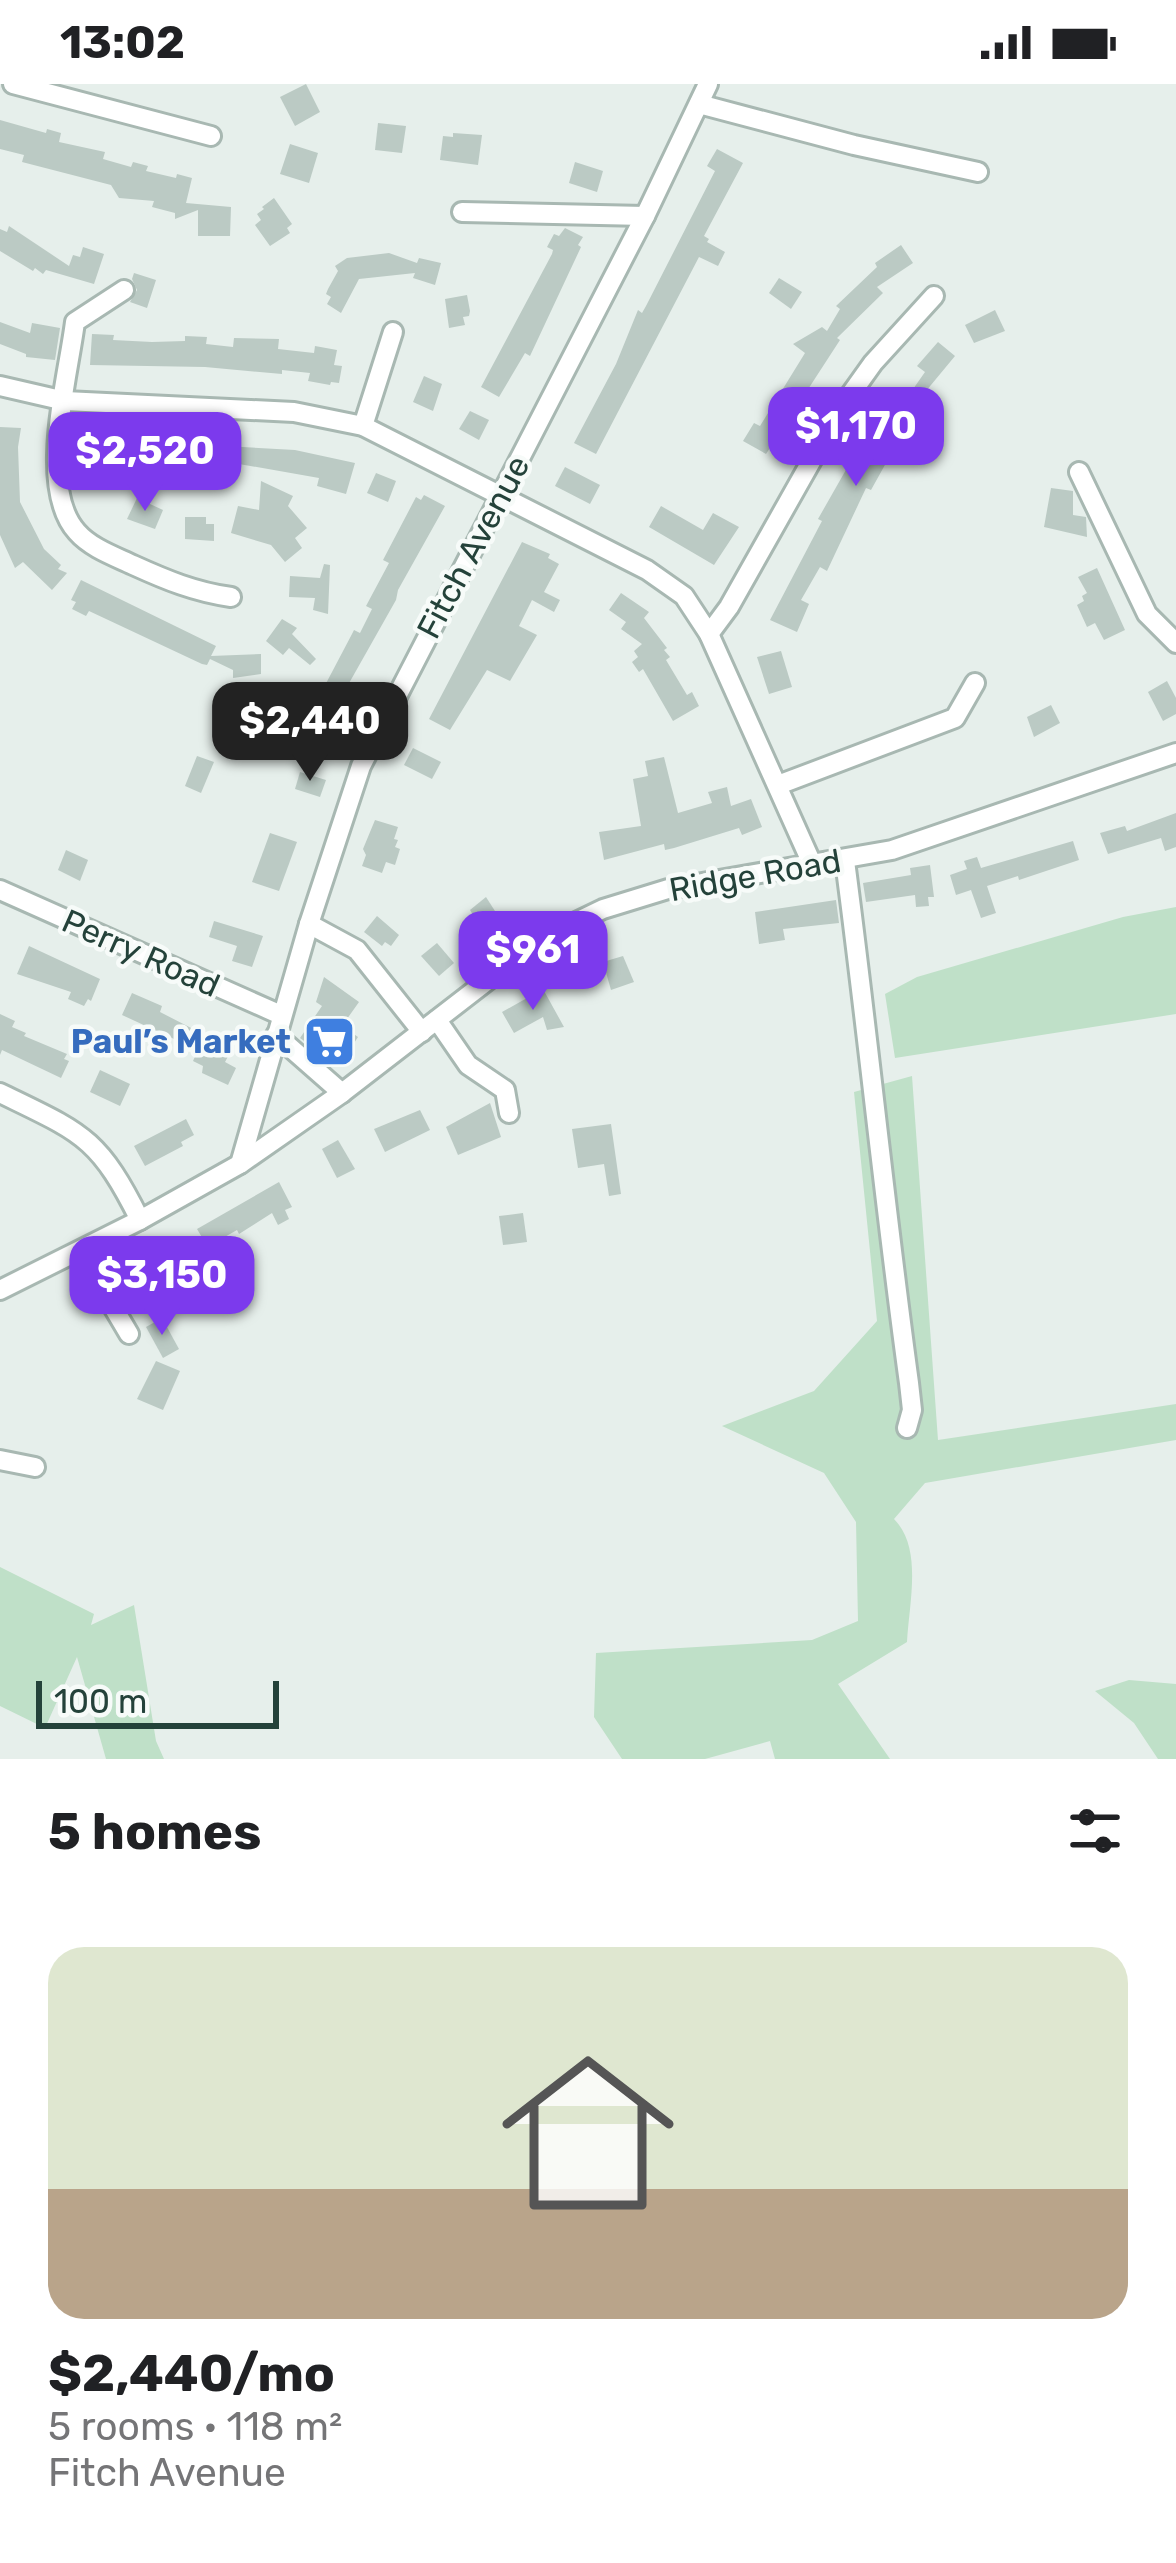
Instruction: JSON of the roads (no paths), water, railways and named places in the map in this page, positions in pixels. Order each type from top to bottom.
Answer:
[{"type":"street","points":[[13,84],[211,136]]},
{"type":"street","name":"Fitch Avenue","points":[[240,1164],[281,1015],[361,766],[646,216],[708,84]]},
{"type":"street","points":[[699,104],[978,172]]},
{"type":"street","points":[[462,212],[646,216]]},
{"type":"street","points":[[124,290],[75,322],[58,494],[78,533],[101,550],[178,586],[231,597]]},
{"type":"street","points":[[709,634],[729,608],[843,405],[873,363],[934,296]]},
{"type":"street","points":[[363,426],[393,332]]},
{"type":"street","points":[[0,386],[65,401],[294,412],[363,426],[670,586],[684,596],[709,634],[813,866]]},
{"type":"street","points":[[1079,472],[1148,614],[1176,643]]},
{"type":"street","points":[[778,785],[955,718],[975,683]]},
{"type":"street","name":"Ridge Road","points":[[0,1290],[240,1164],[538,944],[603,909],[668,889],[845,860],[937,836],[1176,753]]},
{"type":"street","points":[[845,860],[910,1396],[907,1428]]},
{"type":"street","name":"Perry Road","points":[[0,890],[281,1015]]},
{"type":"street","points":[[309,924],[358,950],[468,1065],[505,1090],[509,1112]]},
{"type":"street","points":[[276,1035],[342,1093]]},
{"type":"street","points":[[0,1093],[93,1144],[116,1171],[140,1220]]},
{"type":"street","points":[[80,1251],[129,1334]]},
{"type":"street","points":[[0,1460],[34,1467]]},
{"type":"place","name":"Paul’s Market","points":[[330,1041]]}]
